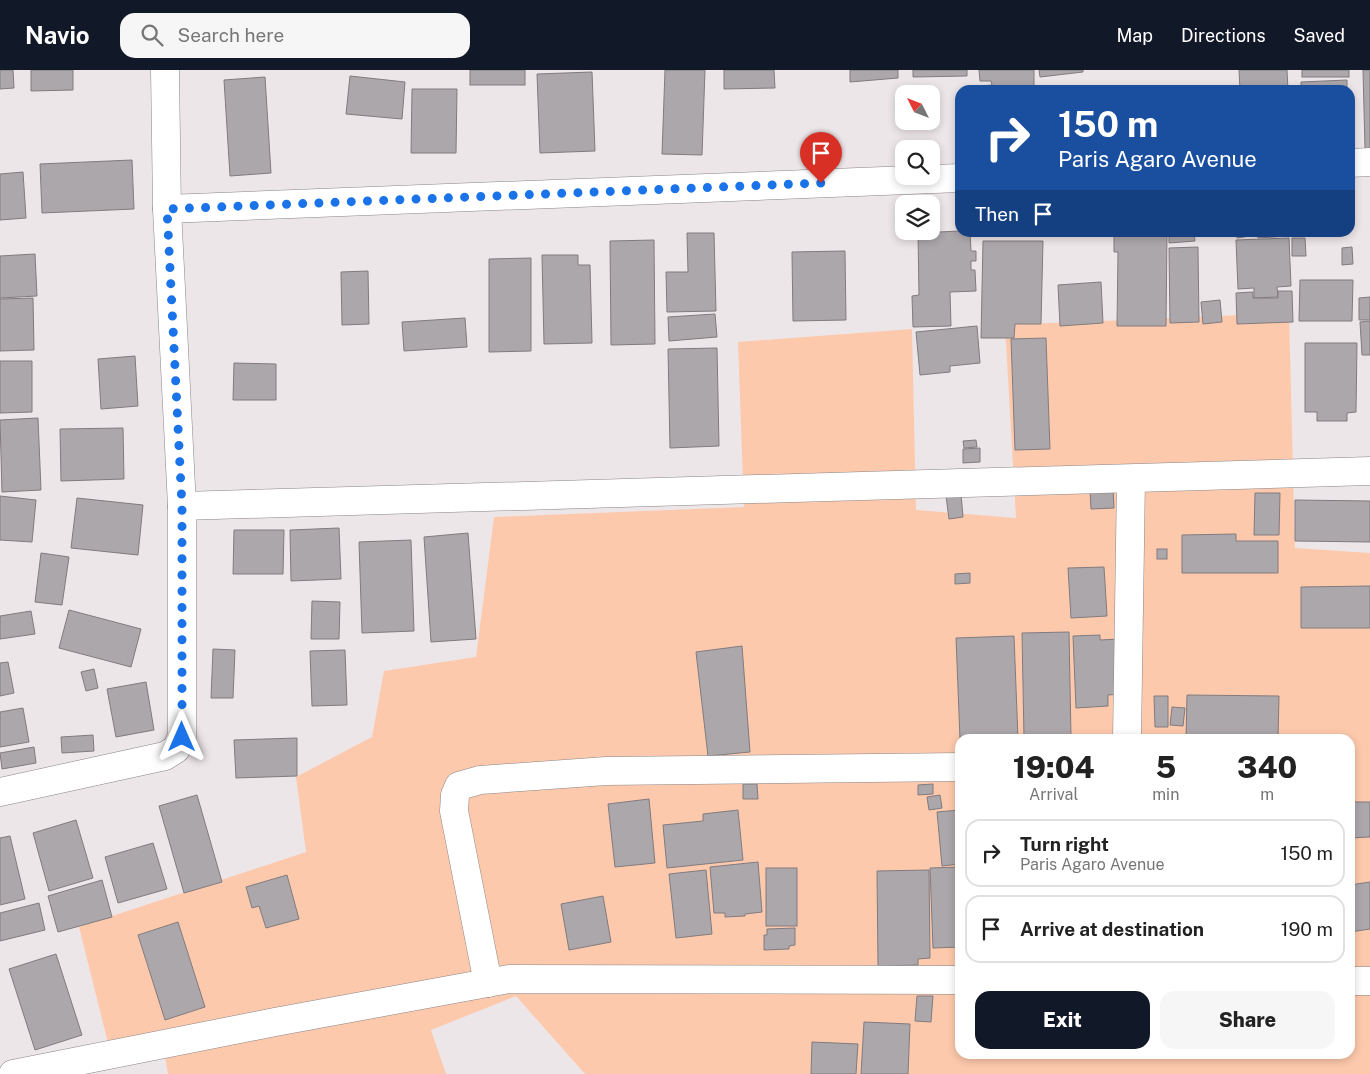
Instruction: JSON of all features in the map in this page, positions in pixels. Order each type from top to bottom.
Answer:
[{"type":"street","points":[[0,792],[165,756],[176,749],[182,737],[182,506],[167,209],[164,70]]},
{"type":"street","points":[[1355,163],[1370,162]]},
{"type":"street","points":[[167,209],[955,178]]},
{"type":"street","points":[[182,506],[1370,471]]},
{"type":"street","points":[[1127,734],[1131,479]]},
{"type":"street","points":[[488,983],[454,811],[455,795],[460,786],[480,780],[606,770],[955,768]]},
{"type":"street","points":[[13,1074],[275,1022],[509,979],[955,980]]},
{"type":"street","points":[[1355,981],[1370,981]]},
{"type":"shaded area","points":[[1289,313],[1295,548],[1370,553],[1370,1074],[585,1074],[516,996],[431,1030],[446,1074],[168,1074],[164,1051],[109,1047],[79,927],[306,852],[296,777],[372,737],[384,671],[476,657],[494,517],[744,507],[738,342],[912,329],[916,510],[1016,518],[1005,325]]},
{"type":"building","points":[[0,70],[13,70],[14,88],[0,89]]},
{"type":"building","points":[[31,70],[73,70],[73,90],[31,91]]},
{"type":"building","points":[[470,70],[525,70],[525,85],[470,85]]},
{"type":"building","points":[[665,70],[705,70],[702,155],[662,154]]},
{"type":"building","points":[[724,70],[774,70],[775,88],[724,89]]},
{"type":"building","points":[[850,70],[898,70],[898,78],[850,82]]},
{"type":"building","points":[[913,70],[967,70],[967,76],[913,77]]},
{"type":"building","points":[[979,70],[1034,70],[1034,85],[992,85],[991,81],[980,81]]},
{"type":"building","points":[[1039,70],[1083,70],[1083,72],[1040,77]]},
{"type":"building","points":[[1239,70],[1287,70],[1288,85],[1240,85]]},
{"type":"building","points":[[1302,70],[1349,70],[1349,77],[1302,77]]},
{"type":"building","points":[[1363,70],[1370,70],[1370,149],[1365,149]]},
{"type":"building","points":[[592,72],[595,151],[540,153],[537,74]]},
{"type":"building","points":[[350,76],[405,82],[402,119],[346,114]]},
{"type":"building","points":[[265,77],[271,173],[230,176],[224,80]]},
{"type":"building","points":[[1347,80],[1347,85],[1301,85],[1301,82]]},
{"type":"building","points":[[412,89],[457,89],[456,153],[411,153]]},
{"type":"building","points":[[132,160],[134,209],[42,213],[40,164]]},
{"type":"building","points":[[23,172],[26,218],[0,220],[0,174]]},
{"type":"building","points":[[955,231],[955,237],[970,237],[971,251],[976,251],[976,261],[971,261],[971,270],[975,270],[976,291],[950,292],[951,326],[913,327],[912,296],[919,295],[918,240],[940,240],[940,232]]},
{"type":"building","points":[[687,233],[714,233],[716,311],[667,312],[666,272],[688,272]]},
{"type":"building","points":[[1114,237],[1167,237],[1166,326],[1117,326],[1118,252],[1114,252]]},
{"type":"building","points":[[1169,237],[1195,237],[1195,241],[1169,243]]},
{"type":"building","points":[[1289,238],[1291,286],[1277,287],[1278,297],[1254,298],[1254,288],[1238,289],[1236,240]]},
{"type":"building","points":[[1292,238],[1305,238],[1306,256],[1292,256]]},
{"type":"building","points":[[654,240],[655,344],[611,345],[610,241]]},
{"type":"building","points":[[983,241],[1043,241],[1041,324],[1015,324],[1014,338],[981,338]]},
{"type":"building","points":[[1198,247],[1199,322],[1170,323],[1169,248]]},
{"type":"building","points":[[1352,247],[1353,264],[1342,265],[1342,248]]},
{"type":"building","points":[[845,251],[846,320],[793,321],[792,252]]},
{"type":"building","points":[[35,254],[37,296],[0,298],[0,256]]},
{"type":"building","points":[[542,255],[578,255],[578,265],[590,265],[592,343],[544,344]]},
{"type":"building","points":[[531,258],[531,351],[489,352],[489,259]]},
{"type":"building","points":[[368,271],[369,324],[342,325],[341,272]]},
{"type":"building","points":[[1300,280],[1353,280],[1352,321],[1299,321]]},
{"type":"building","points":[[1101,282],[1103,323],[1060,326],[1058,285]]},
{"type":"building","points":[[1278,291],[1292,291],[1293,322],[1237,324],[1236,293],[1253,292],[1253,298],[1278,298]]},
{"type":"building","points":[[1370,297],[1370,320],[1359,320],[1359,298]]},
{"type":"building","points":[[33,298],[34,350],[0,351],[0,299]]},
{"type":"building","points":[[1220,300],[1222,322],[1203,324],[1201,302]]},
{"type":"building","points":[[715,314],[717,337],[669,341],[668,317]]},
{"type":"building","points":[[465,318],[467,347],[404,351],[402,322]]},
{"type":"building","points":[[1370,321],[1370,355],[1362,355],[1360,322]]},
{"type":"building","points":[[977,326],[980,363],[950,366],[950,372],[920,375],[916,332]]},
{"type":"building","points":[[1046,338],[1050,449],[1015,450],[1011,339]]},
{"type":"building","points":[[1305,343],[1357,343],[1356,412],[1347,413],[1347,421],[1317,421],[1317,412],[1305,412]]},
{"type":"building","points":[[717,348],[719,446],[670,448],[668,349]]},
{"type":"building","points":[[135,356],[138,406],[101,409],[98,359]]},
{"type":"building","points":[[0,361],[32,361],[32,412],[0,413]]},
{"type":"building","points":[[234,363],[276,364],[276,400],[233,400]]},
{"type":"building","points":[[38,418],[41,490],[2,492],[0,420]]},
{"type":"building","points":[[123,428],[124,479],[61,481],[60,429]]},
{"type":"building","points":[[976,440],[977,447],[964,448],[963,441]]},
{"type":"building","points":[[980,448],[980,462],[963,463],[963,449]]},
{"type":"building","points":[[1113,489],[1114,508],[1091,509],[1090,491]]},
{"type":"building","points":[[1255,493],[1280,493],[1279,535],[1254,535]]},
{"type":"building","points":[[961,494],[963,517],[949,519],[946,496]]},
{"type":"building","points":[[0,496],[36,500],[32,542],[0,540]]},
{"type":"building","points":[[77,498],[143,505],[138,555],[71,548]]},
{"type":"building","points":[[1295,500],[1370,501],[1370,542],[1295,541]]},
{"type":"building","points":[[339,528],[341,579],[291,581],[290,530]]},
{"type":"building","points":[[234,530],[284,530],[283,574],[233,574]]},
{"type":"building","points":[[468,533],[476,639],[431,642],[424,537]]},
{"type":"building","points":[[1236,534],[1236,541],[1278,541],[1278,573],[1182,573],[1182,535]]},
{"type":"building","points":[[411,540],[414,631],[362,633],[359,542]]},
{"type":"building","points":[[1157,549],[1167,549],[1167,559],[1157,559]]},
{"type":"building","points":[[41,553],[69,557],[62,605],[35,602]]},
{"type":"building","points":[[1104,567],[1107,616],[1071,618],[1068,568]]},
{"type":"building","points":[[970,573],[970,583],[955,584],[955,574]]},
{"type":"building","points":[[1370,586],[1370,628],[1301,628],[1301,587]]},
{"type":"building","points":[[312,601],[340,602],[339,639],[311,639]]},
{"type":"building","points":[[69,610],[141,629],[131,667],[59,648]]},
{"type":"building","points":[[31,611],[35,634],[0,639],[0,616]]},
{"type":"building","points":[[1069,632],[1071,734],[1024,734],[1022,633]]},
{"type":"building","points":[[1100,635],[1100,640],[1119,639],[1122,694],[1108,695],[1108,706],[1076,708],[1073,636]]},
{"type":"building","points":[[1014,636],[1018,734],[960,734],[956,638]]},
{"type":"building","points":[[742,646],[750,752],[708,756],[696,652]]},
{"type":"building","points":[[213,649],[235,650],[233,698],[211,698]]},
{"type":"building","points":[[345,650],[347,705],[312,706],[310,651]]},
{"type":"building","points":[[8,662],[14,693],[0,696],[0,663]]},
{"type":"building","points":[[94,669],[98,688],[86,691],[81,672]]},
{"type":"building","points":[[146,682],[154,730],[116,737],[107,689]]},
{"type":"building","points":[[1187,695],[1279,696],[1278,734],[1186,734]]},
{"type":"building","points":[[1154,696],[1168,696],[1168,727],[1155,727]]},
{"type":"building","points":[[1172,707],[1185,708],[1183,726],[1170,725]]},
{"type":"building","points":[[23,708],[29,742],[0,747],[0,712]]},
{"type":"building","points":[[93,735],[94,751],[62,753],[61,737]]},
{"type":"building","points":[[297,738],[297,776],[236,778],[234,740]]},
{"type":"building","points":[[34,747],[36,763],[2,769],[0,753]]},
{"type":"building","points":[[743,784],[757,784],[758,799],[743,799]]},
{"type":"building","points":[[933,784],[933,794],[918,795],[918,785]]},
{"type":"building","points":[[197,795],[222,882],[184,893],[159,806]]},
{"type":"building","points":[[940,795],[942,808],[929,810],[927,797]]},
{"type":"building","points":[[649,799],[655,863],[615,867],[608,804]]},
{"type":"building","points":[[1355,802],[1370,802],[1370,837],[1355,838]]},
{"type":"building","points":[[738,810],[743,860],[667,868],[663,825],[703,821],[703,814]]},
{"type":"building","points":[[955,810],[955,865],[942,866],[937,812]]},
{"type":"building","points":[[76,820],[93,878],[49,891],[33,833]]},
{"type":"building","points":[[10,836],[25,899],[0,905],[0,838]]},
{"type":"building","points":[[153,843],[167,889],[118,903],[105,857]]},
{"type":"building","points":[[758,862],[762,912],[745,914],[745,916],[725,917],[725,913],[714,913],[710,867]]},
{"type":"building","points":[[955,867],[955,947],[933,948],[930,868]]},
{"type":"building","points":[[766,868],[797,868],[797,926],[766,926]]},
{"type":"building","points":[[706,870],[712,934],[676,938],[669,874]]},
{"type":"building","points":[[929,870],[930,958],[918,959],[918,965],[878,966],[877,871]]},
{"type":"building","points":[[287,875],[299,919],[266,928],[259,906],[252,908],[246,887]]},
{"type":"building","points":[[102,880],[112,917],[58,932],[48,896]]},
{"type":"building","points":[[1370,882],[1370,929],[1355,931],[1355,884]]},
{"type":"building","points":[[603,896],[611,942],[569,950],[561,904]]},
{"type":"building","points":[[39,903],[45,930],[0,941],[0,913]]},
{"type":"building","points":[[178,922],[205,1007],[165,1020],[138,935]]},
{"type":"building","points":[[795,928],[795,945],[789,946],[789,949],[764,950],[764,935],[767,935],[767,929]]},
{"type":"building","points":[[56,954],[82,1035],[35,1050],[9,969]]},
{"type":"building","points":[[917,996],[933,996],[931,1022],[915,1021]]},
{"type":"building","points":[[864,1022],[910,1024],[908,1074],[861,1074]]},
{"type":"building","points":[[812,1042],[858,1044],[856,1074],[811,1074]]},
{"type":"route","points":[[182,737],[182,506],[167,209],[821,183]]}]
